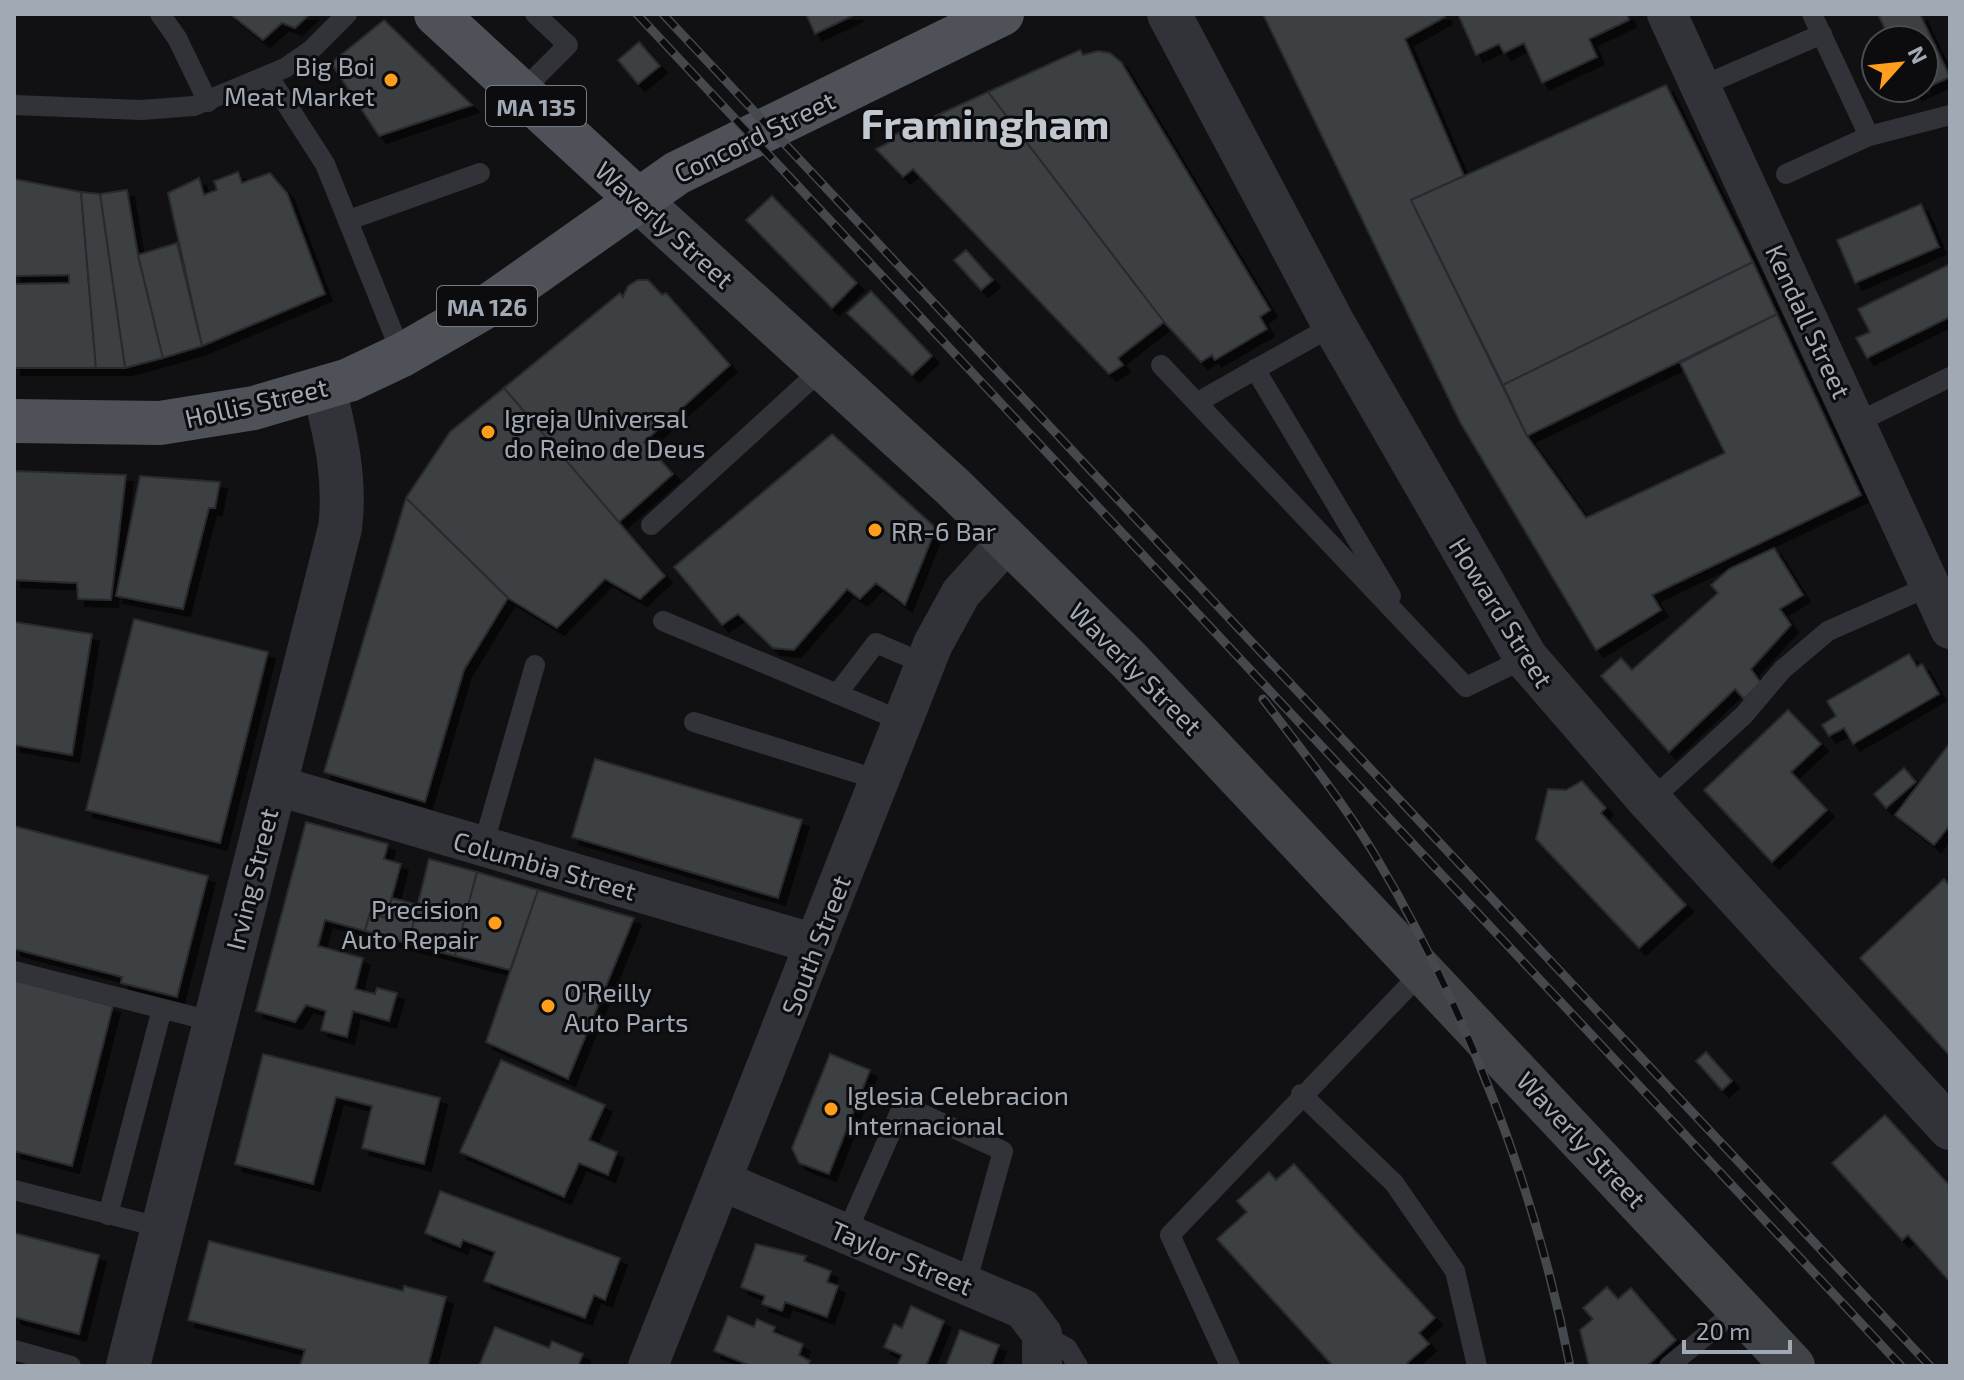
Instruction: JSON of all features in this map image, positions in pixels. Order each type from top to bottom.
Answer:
[{"type":"main road","name":"Concord Street","points":[[636,198],[702,159],[1002,14]]},
{"type":"main road","name":"Waverly Street","points":[[439,15],[1009,540],[1200,732],[1424,970],[1739,1308],[1781,1362]]},
{"type":"main road","name":"Hollis Street","points":[[14,421],[160,423],[247,410],[324,389],[402,355],[524,282],[636,198]]},
{"type":"street","name":"Howard Street","points":[[1169,14],[1334,325],[1526,658],[1650,801],[1950,1128]]},
{"type":"street","name":"Kendall Street","points":[[1667,14],[1950,629]]},
{"type":"street","name":"Irving Street","points":[[128,1366],[334,557],[343,511],[343,467],[324,389]]},
{"type":"street","name":"South Street","points":[[648,1366],[925,664],[961,593],[1009,540]]},
{"type":"street","name":"Columbia Street","points":[[275,785],[815,944]]},
{"type":"street","name":"Taylor Street","points":[[722,1181],[1023,1309],[1042,1350]]},
{"type":"lane","points":[[160,14],[177,38],[208,102]]},
{"type":"lane","points":[[14,105],[141,110],[179,108],[208,102],[269,77],[300,59],[347,14]]},
{"type":"lane","points":[[521,92],[568,45],[535,14]]},
{"type":"lane","points":[[1812,14],[1869,136]]},
{"type":"lane","points":[[1702,86],[1822,34]]},
{"type":"lane","points":[[269,77],[325,164],[402,355]]},
{"type":"lane","points":[[1786,174],[1869,136],[1950,115]]},
{"type":"lane","points":[[349,220],[480,173]]},
{"type":"lane","points":[[1198,402],[1334,325]]},
{"type":"lane","points":[[1161,365],[1466,687],[1526,658]]},
{"type":"lane","points":[[651,525],[822,369]]},
{"type":"lane","points":[[1255,369],[1411,629]]},
{"type":"lane","points":[[1856,423],[1950,377]]},
{"type":"lane","points":[[1650,801],[1744,715],[1783,669],[1828,631],[1930,586]]},
{"type":"lane","points":[[663,621],[902,721]]},
{"type":"lane","points":[[837,694],[876,643],[925,664]]},
{"type":"lane","points":[[483,846],[535,665]]},
{"type":"lane","points":[[694,722],[879,780]]},
{"type":"lane","points":[[1230,1366],[1170,1235],[1301,1094],[1424,970]]},
{"type":"lane","points":[[14,971],[215,1022]]},
{"type":"lane","points":[[108,1215],[162,1009]]},
{"type":"lane","points":[[1301,1094],[1394,1183],[1455,1271],[1477,1366]]},
{"type":"lane","points":[[846,1234],[903,1105],[1003,1151],[966,1284]]},
{"type":"lane","points":[[14,1190],[163,1228]]},
{"type":"lane","points":[[1669,1366],[1739,1308]]},
{"type":"lane","points":[[1042,1350],[1067,1348],[1078,1366]]},
{"type":"lane","points":[[14,1350],[71,1366]]},
{"type":"building","points":[[230,14],[310,14],[295,28],[282,23],[263,40]]},
{"type":"building","points":[[806,14],[856,14],[815,34]]},
{"type":"building","points":[[1263,14],[1444,14],[1445,17],[1405,39],[1464,176],[1411,200],[1527,436],[1586,518],[1725,453],[1680,363],[1777,314],[1861,495],[1652,595],[1661,610],[1596,650],[1460,422]]},
{"type":"building","points":[[1458,14],[1627,14],[1629,20],[1589,39],[1597,57],[1542,83],[1524,43],[1504,53],[1499,44],[1476,55]]},
{"type":"building","points":[[1878,14],[1920,14],[1925,24],[1883,24]]},
{"type":"building","points":[[384,20],[472,105],[379,136],[331,63]]},
{"type":"building","points":[[639,42],[660,66],[638,84],[618,60]]},
{"type":"building","points":[[1080,50],[1083,55],[1098,51],[1110,53],[1121,62],[1270,310],[1260,317],[1267,329],[1215,360],[1212,355],[1201,362],[1164,322],[988,92]]},
{"type":"building","points":[[1940,56],[1950,77],[1940,82]]},
{"type":"building","points":[[1666,85],[1753,262],[1503,385],[1411,200]]},
{"type":"building","points":[[988,92],[1164,322],[1118,358],[1123,365],[1109,374],[913,169],[903,177],[876,149],[888,143],[885,139]]},
{"type":"building","points":[[238,172],[242,183],[270,173],[287,193],[325,294],[202,346],[168,193],[199,178],[204,195],[217,190],[214,181]]},
{"type":"building","points":[[14,179],[81,192],[96,368],[14,368],[14,284],[69,283],[69,275],[14,276]]},
{"type":"building","points":[[127,190],[138,255],[163,358],[125,368],[100,194]]},
{"type":"building","points":[[81,192],[100,194],[125,368],[96,368]]},
{"type":"building","points":[[772,196],[857,283],[832,308],[746,220]]},
{"type":"building","points":[[1921,204],[1939,247],[1855,283],[1837,240]]},
{"type":"building","points":[[177,243],[202,346],[163,358],[138,255]]},
{"type":"building","points":[[966,250],[993,280],[981,290],[954,260]]},
{"type":"building","points":[[1753,262],[1777,314],[1527,436],[1503,385]]},
{"type":"building","points":[[1950,264],[1950,317],[1867,358],[1856,338],[1870,332],[1858,309]]},
{"type":"building","points":[[638,280],[648,280],[662,295],[666,293],[730,365],[644,442],[673,474],[618,523],[504,388],[620,293],[623,297],[628,286]]},
{"type":"building","points":[[871,291],[932,356],[912,375],[847,313]]},
{"type":"building","points":[[504,388],[665,576],[640,599],[605,579],[557,628],[508,598],[406,498],[450,432]]},
{"type":"building","points":[[832,434],[936,528],[905,605],[876,583],[860,599],[847,589],[794,650],[773,648],[738,614],[722,625],[674,567]]},
{"type":"building","points":[[14,471],[126,475],[111,600],[78,599],[77,583],[14,580]]},
{"type":"building","points":[[140,476],[220,482],[215,508],[209,508],[183,609],[116,596]]},
{"type":"building","points":[[406,498],[508,598],[464,670],[425,802],[324,772]]},
{"type":"building","points":[[1774,548],[1803,595],[1780,609],[1791,625],[1751,669],[1761,683],[1744,699],[1735,689],[1669,752],[1601,676],[1621,658],[1632,670],[1718,593],[1711,585],[1729,569]]},
{"type":"building","points":[[134,619],[268,652],[220,843],[86,810]]},
{"type":"building","points":[[14,622],[92,634],[72,755],[14,745]]},
{"type":"building","points":[[1909,654],[1917,667],[1922,664],[1939,694],[1853,744],[1844,728],[1829,736],[1822,725],[1836,716],[1827,701]]},
{"type":"building","points":[[1788,710],[1821,744],[1791,772],[1827,810],[1772,862],[1704,790]]},
{"type":"building","points":[[1950,743],[1950,825],[1934,845],[1895,815]]},
{"type":"building","points":[[595,759],[802,820],[778,898],[572,837]]},
{"type":"building","points":[[1904,768],[1916,782],[1886,808],[1874,794]]},
{"type":"building","points":[[1582,781],[1606,808],[1601,813],[1686,905],[1639,948],[1536,839],[1548,789],[1566,790]]},
{"type":"building","points":[[306,822],[388,844],[384,859],[401,864],[386,918],[370,913],[365,931],[325,920],[318,946],[363,958],[355,989],[375,994],[377,988],[397,993],[389,1021],[353,1011],[347,1037],[321,1030],[326,1011],[306,1005],[295,1022],[256,1011]]},
{"type":"building","points":[[14,826],[208,876],[177,997],[121,983],[122,977],[14,949]]},
{"type":"building","points":[[429,859],[477,872],[455,956],[408,944]]},
{"type":"building","name":"Precision Auto Repair","points":[[477,872],[538,890],[510,970],[455,956]]},
{"type":"building","points":[[1944,879],[1950,886],[1950,1056],[1860,958]]},
{"type":"building","name":"O'Reilly Auto Parts","points":[[538,890],[634,918],[568,1079],[486,1042]]},
{"type":"building","points":[[392,898],[418,905],[408,944],[365,931],[370,913],[386,918]]},
{"type":"building","points":[[14,980],[113,1006],[72,1166],[14,1151]]},
{"type":"building","points":[[1706,1052],[1732,1081],[1722,1090],[1696,1061]]},
{"type":"building","points":[[263,1054],[440,1098],[424,1164],[362,1148],[372,1106],[336,1097],[313,1184],[235,1164]]},
{"type":"building","name":"Iglesia Celebracion Internacional","points":[[830,1054],[870,1070],[829,1174],[799,1163],[792,1148]]},
{"type":"building","points":[[501,1060],[605,1105],[589,1140],[617,1152],[608,1175],[579,1163],[564,1197],[460,1152]]},
{"type":"building","points":[[1885,1115],[1950,1186],[1950,1282],[1908,1235],[1902,1240],[1832,1163]]},
{"type":"building","points":[[1294,1164],[1435,1318],[1419,1333],[1429,1344],[1407,1363],[1410,1366],[1333,1366],[1217,1239],[1247,1212],[1237,1201],[1269,1172],[1276,1180]]},
{"type":"building","points":[[440,1191],[620,1258],[605,1300],[594,1295],[585,1318],[484,1281],[495,1252],[463,1240],[460,1247],[425,1233]]},
{"type":"building","points":[[14,1233],[99,1255],[79,1334],[14,1317]]},
{"type":"building","points":[[209,1241],[403,1291],[404,1286],[446,1297],[428,1366],[300,1366],[305,1350],[188,1320]]},
{"type":"building","points":[[756,1244],[806,1256],[804,1261],[831,1271],[827,1282],[838,1286],[827,1317],[785,1302],[782,1311],[762,1304],[765,1296],[741,1287]]},
{"type":"building","points":[[1607,1287],[1618,1299],[1631,1288],[1676,1340],[1647,1366],[1589,1366],[1580,1330],[1593,1319],[1583,1308]]},
{"type":"building","points":[[911,1306],[944,1321],[926,1366],[897,1366],[902,1355],[884,1347],[894,1324],[902,1328]]},
{"type":"building","points":[[728,1316],[754,1327],[757,1319],[775,1327],[773,1332],[803,1344],[799,1355],[810,1361],[808,1366],[751,1366],[714,1351]]},
{"type":"building","points":[[495,1327],[549,1348],[552,1341],[583,1354],[578,1366],[479,1366]]},
{"type":"building","points":[[960,1330],[999,1345],[991,1366],[946,1366]]},
{"type":"railway","points":[[637,14],[1901,1366]]},
{"type":"railway","points":[[663,14],[1930,1366]]},
{"type":"railway","points":[[1263,699],[1361,832],[1439,973],[1494,1100],[1517,1166],[1538,1232],[1570,1366]]},
{"type":"place","name":"Big Boi Meat Market","points":[[391,80]]},
{"type":"place","name":"Igreja Universal do Reino de Deus","points":[[488,432]]},
{"type":"place","name":"RR-6 Bar","points":[[875,530]]},
{"type":"place","name":"Precision Auto Repair","points":[[495,923]]},
{"type":"place","name":"O'Reilly Auto Parts","points":[[548,1006]]},
{"type":"place","name":"Iglesia Celebracion Internacional","points":[[831,1109]]},
{"type":"district","name":"Framingham","points":[[985,122]]}]
